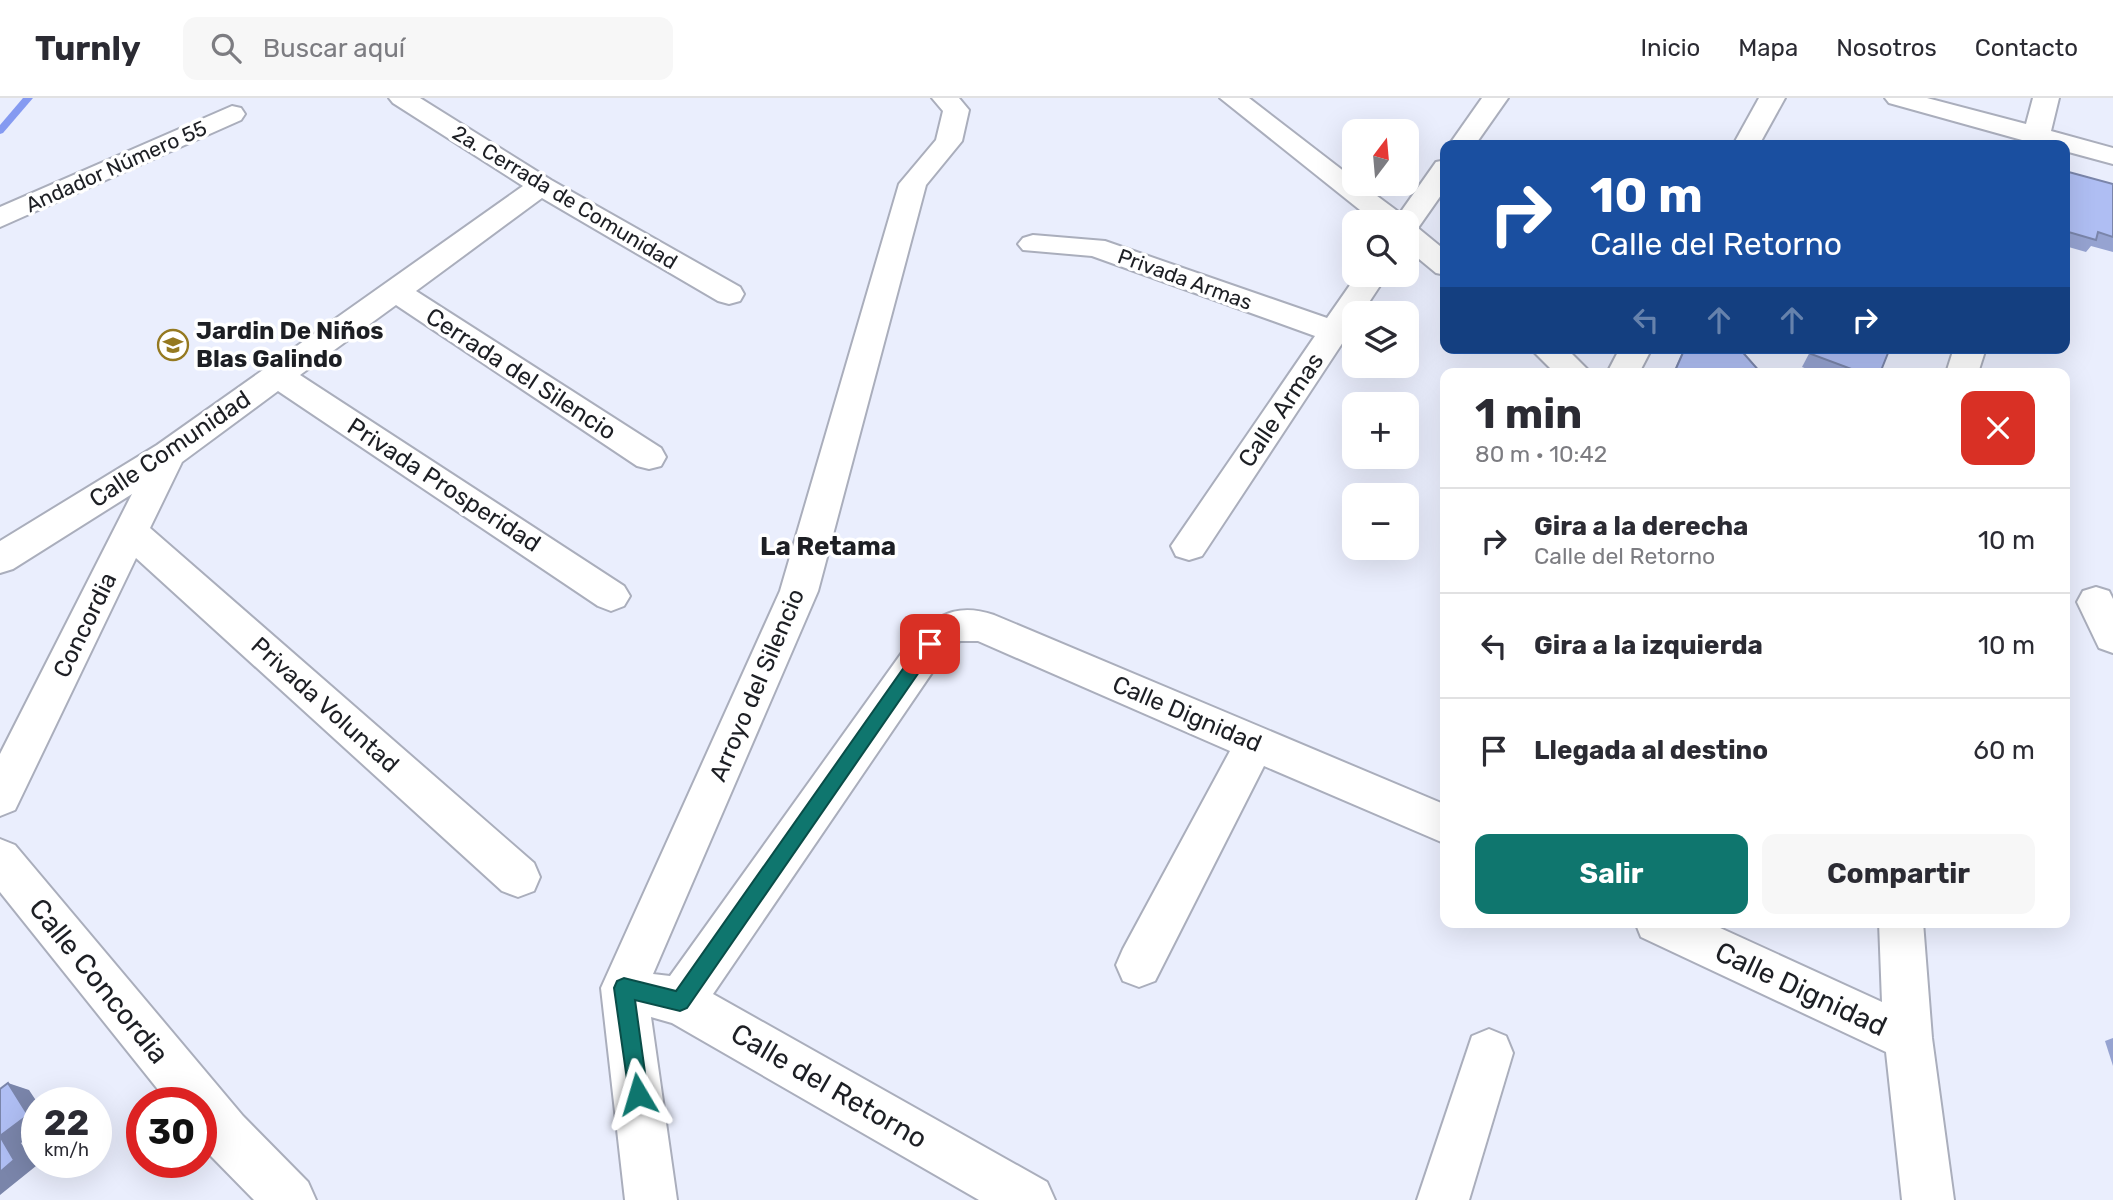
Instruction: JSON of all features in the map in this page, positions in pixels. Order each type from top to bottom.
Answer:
[{"type":"street","name":"2a. Cerrada de Comunidad","points":[[402,98],[541,186],[729,294]]},
{"type":"street","name":"Arroyo del Silencio","points":[[624,988],[799,592],[913,184],[948,141],[956,110],[945,98]]},
{"type":"street","points":[[1233,98],[1378,210]]},
{"type":"street","points":[[1466,140],[1495,98]]},
{"type":"street","points":[[1749,140],[1772,98]]},
{"type":"street","points":[[1898,98],[2035,140],[2046,98]]},
{"type":"street","name":"Andador Número 55","points":[[0,218],[232,114]]},
{"type":"street","points":[[2070,147],[2113,156]]},
{"type":"street","points":[[1416,210],[1440,176]]},
{"type":"street","name":"Calle Comunidad","points":[[0,559],[169,454],[541,186]]},
{"type":"street","name":"Privada Armas","points":[[1033,244],[1095,247],[1334,332]]},
{"type":"street","points":[[1419,244],[1440,260]]},
{"type":"street","name":"Calle Armas","points":[[1189,546],[1364,287]]},
{"type":"street","name":"Cerrada del Silencio","points":[[394,290],[649,457]]},
{"type":"street","points":[[1552,354],[1569,368]]},
{"type":"street","name":"Privada Prosperidad","points":[[277,375],[611,596]]},
{"type":"street","name":"Concordia","points":[[0,797],[169,454]]},
{"type":"street","name":"Privada Voluntad","points":[[131,532],[518,877]]},
{"type":"street","points":[[2105,605],[2113,637]]},
{"type":"street","name":"Calle Dignidad","points":[[680,1001],[930,644],[952,626],[981,626],[1440,822]]},
{"type":"street","points":[[1139,965],[1255,743]]},
{"type":"street","name":"Calle Concordia","points":[[0,859],[186,1087]]},
{"type":"street","name":"Calle Dignidad","points":[[1670,928],[1908,1038]]},
{"type":"street","points":[[1901,928],[1908,1038],[1928,1200]]},
{"type":"street","name":"Calle del Retorno","points":[[624,988],[680,1001],[1028,1200]]},
{"type":"street","points":[[624,988],[651,1200]]},
{"type":"street","points":[[1443,1200],[1489,1053]]},
{"type":"street","name":"Calle Concordia","points":[[217,1124],[290,1200]]},
{"type":"building","points":[[2070,172],[2113,184],[2113,237],[2098,232],[2096,240],[2070,232]]},
{"type":"building","points":[[1682,354],[1744,354],[1757,368],[1676,368]]},
{"type":"building","points":[[1811,354],[1888,354],[1882,368],[1849,368]]},
{"type":"building","points":[[8,1083],[21,1104],[21,1120],[0,1136],[0,1089]]},
{"type":"building","points":[[0,1136],[14,1160],[0,1172]]},
{"type":"waterway","points":[[0,131],[28,98]]},
{"type":"place","name":"Jardin De Niños Blas Galindo","points":[[173,345]]},
{"type":"district","name":"La Retama","points":[[828,546]]},
{"type":"route","points":[[638,1094],[624,988],[680,1001],[930,644]]}]
